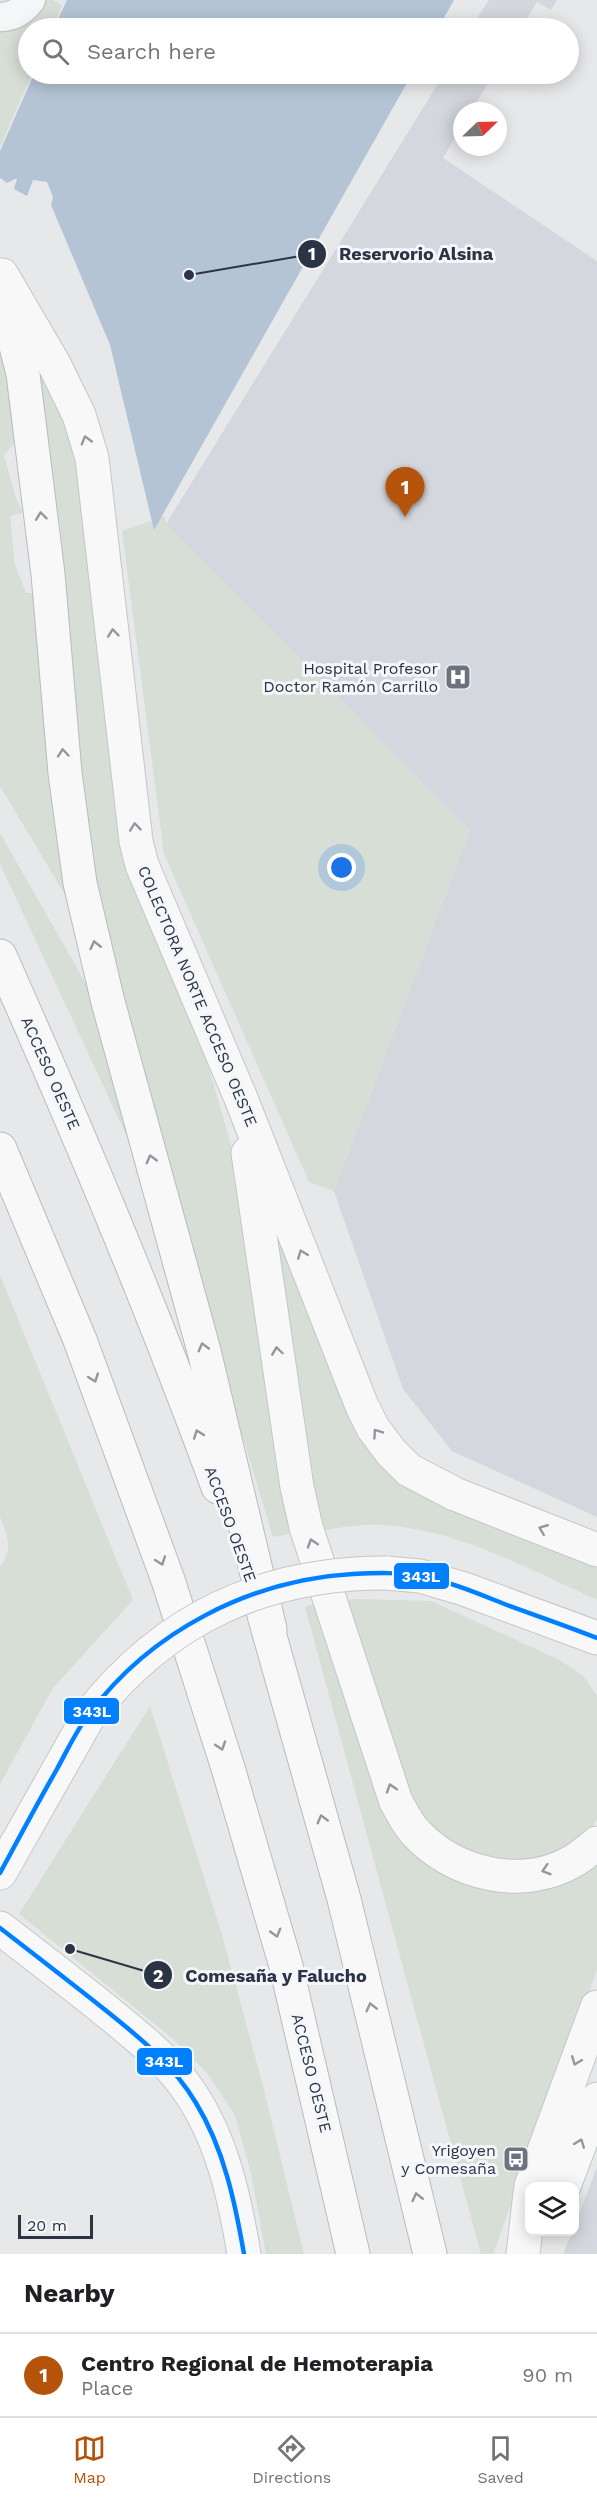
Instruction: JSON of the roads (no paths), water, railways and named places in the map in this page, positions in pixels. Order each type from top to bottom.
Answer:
[{"type":"main road","name":"COLECTORA NORTE ACCESO OESTE","points":[[0,271],[54,364],[82,426],[92,458],[136,841],[142,865],[240,1096],[362,1406],[373,1428],[391,1452],[409,1470],[433,1484],[597,1550]]},
{"type":"main road","points":[[0,282],[23,374],[48,574],[65,774],[80,883],[108,1002],[204,1351],[270,1629]]},
{"type":"main road","name":"ACCESO OESTE","points":[[0,956],[109,1206],[162,1336],[270,1629],[344,1899],[430,2254]]},
{"type":"main road","points":[[240,1096],[297,1488],[306,1527],[396,1802],[414,1831],[432,1848],[462,1865],[502,1877],[545,1871],[574,1861],[597,1843]]},
{"type":"main road","name":"ACCESO OESTE","points":[[0,1149],[80,1340],[168,1580],[231,1779],[286,1966],[353,2254]]},
{"type":"main road","points":[[0,1191],[80,1340]]},
{"type":"main road","points":[[0,1873],[90,1714],[108,1692],[148,1652],[171,1635],[246,1595],[301,1580],[348,1574],[420,1576],[453,1586],[592,1642]]},
{"type":"main road","points":[[0,1929],[52,1967],[159,2054],[184,2084],[202,2113],[219,2149],[233,2192],[244,2254]]},
{"type":"main road","points":[[533,2182],[597,2007]]},
{"type":"main road","points":[[566,2182],[597,2100]]},
{"type":"street","points":[[0,17],[9,17],[30,1]]},
{"type":"water","points":[[67,0],[454,0],[444,18],[59,18]]},
{"type":"water","points":[[30,84],[406,84],[154,530],[110,345],[51,205],[53,197],[47,182],[33,180],[27,196],[14,189],[17,178],[7,183],[0,178],[0,151]]},
{"type":"place","name":"Reservorio Alsina","points":[[189,275]]},
{"type":"place","name":"Centro Regional de Hemoterapia","points":[[405,517]]},
{"type":"place","name":"Hospital Profesor Doctor Ramón Carrillo","points":[[458,677]]},
{"type":"place","name":"Comesaña y Falucho","points":[[70,1949]]},
{"type":"place","name":"Yrigoyen y Comesaña","points":[[516,2159]]}]
